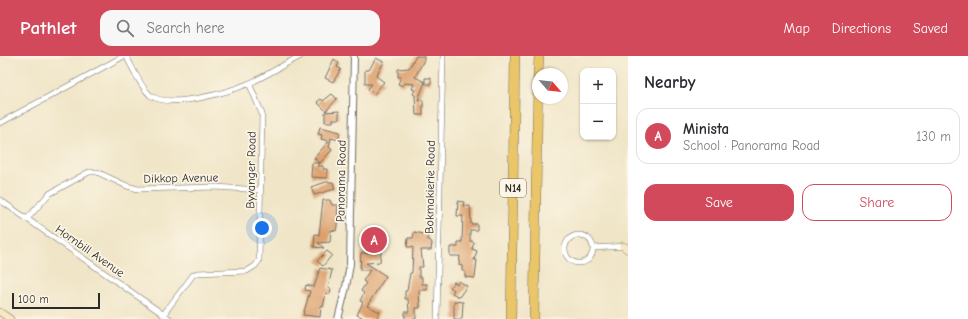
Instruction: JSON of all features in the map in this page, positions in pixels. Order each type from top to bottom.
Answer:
[{"type":"highway","name":"N14","points":[[511,319],[515,56]]},
{"type":"highway","name":"N14","points":[[538,68],[539,56]]},
{"type":"highway","name":"N14","points":[[534,319],[538,104]]},
{"type":"main road","points":[[0,312],[10,319]]},
{"type":"street","points":[[0,123],[125,56],[144,88],[155,97],[165,101],[213,95],[249,83],[302,56]]},
{"type":"street","name":"Panorama Road","points":[[338,319],[350,264],[354,56]]},
{"type":"street","name":"Bokmakierie Road","points":[[437,319],[443,56]]},
{"type":"street","name":"Byvanger Road","points":[[163,315],[193,275],[197,273],[246,271],[255,266],[259,261],[262,114],[249,83]]},
{"type":"street","name":"Dikkop Avenue","points":[[27,219],[49,194],[89,172],[97,172],[138,189],[216,187],[260,190]]},
{"type":"street","name":"Hornbill Avenue","points":[[0,200],[170,319]]},
{"type":"street","points":[[578,234],[588,238],[594,248],[590,258],[580,264],[570,260],[565,251],[568,240],[578,234]]},
{"type":"street","points":[[594,248],[626,247]]},
{"type":"street","name":"Panorama Road","points":[[335,319],[342,305]]},
{"type":"building","points":[[416,56],[424,56],[424,60],[415,77],[425,82],[418,100],[423,100],[423,115],[416,115],[415,95],[413,94],[415,90],[412,89],[414,84],[405,83],[403,86],[398,84],[401,77],[398,77],[398,69],[409,68]]},
{"type":"building","points":[[376,58],[384,62],[376,76],[384,82],[374,94],[368,89],[372,84],[365,84],[365,70],[369,70]]},
{"type":"building","points":[[334,59],[339,63],[337,67],[341,69],[333,82],[325,78]]},
{"type":"building","points":[[425,78],[431,78],[431,84],[425,84]]},
{"type":"building","points":[[332,94],[337,99],[326,111],[317,102],[321,99],[323,101]]},
{"type":"building","points":[[339,111],[339,119],[333,119],[333,122],[325,122],[325,112]]},
{"type":"building","points":[[320,127],[340,132],[338,140],[331,138],[329,147],[332,150],[320,163],[314,158],[329,141],[321,139],[322,135],[318,134]]},
{"type":"building","points":[[312,163],[320,163],[318,166],[323,166],[323,169],[327,169],[327,178],[311,177]]},
{"type":"building","points":[[326,182],[333,182],[335,189],[314,195],[311,187]]},
{"type":"building","points":[[323,200],[330,200],[332,205],[338,205],[336,231],[331,230],[330,242],[318,243],[324,248],[314,247],[315,234],[319,235]]},
{"type":"building","points":[[458,201],[464,202],[463,206],[470,206],[471,224],[477,224],[477,230],[470,230],[470,241],[474,242],[472,249],[477,251],[474,260],[477,260],[475,278],[465,277],[465,271],[462,271],[462,266],[459,265],[460,256],[450,256],[450,247],[458,247],[458,242],[462,242],[463,216],[457,216]]},
{"type":"building","points":[[414,232],[428,235],[428,240],[432,243],[431,250],[421,250],[423,267],[419,267],[419,277],[422,277],[422,284],[427,284],[427,290],[419,290],[420,308],[416,308],[416,319],[405,319],[405,312],[409,312],[408,299],[405,299],[405,291],[407,291],[410,273],[412,273],[413,247],[407,247],[408,238],[413,238]]},
{"type":"building","points":[[379,234],[383,235],[380,262],[366,263],[386,276],[367,306],[380,312],[376,319],[361,319],[362,317],[357,315],[363,302],[360,301],[364,293],[361,291],[366,283],[363,281],[370,270],[360,270],[361,253],[368,253],[369,236],[378,237]]},
{"type":"building","points":[[327,251],[332,255],[323,266],[317,261]]},
{"type":"building","points":[[320,268],[332,270],[328,288],[331,289],[330,294],[326,293],[323,307],[321,306],[320,317],[303,315],[310,291],[305,290],[306,285],[314,287]]},
{"type":"building","points":[[459,281],[467,286],[459,297],[452,293],[454,290],[450,287],[454,282],[457,284]]},
{"type":"building","points":[[454,301],[463,302],[462,319],[454,319]]},
{"type":"place","name":"Minista","points":[[374,240]]}]
